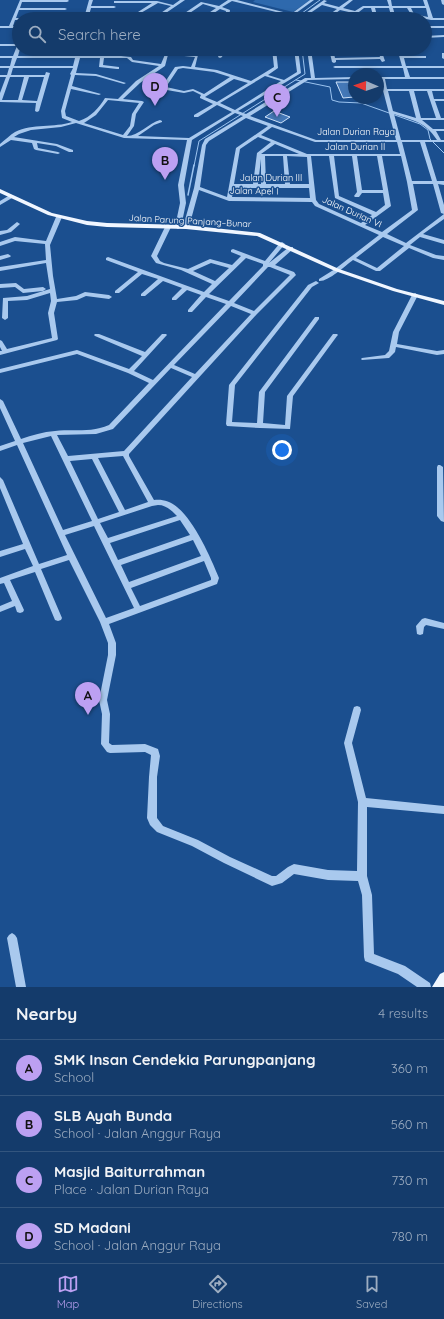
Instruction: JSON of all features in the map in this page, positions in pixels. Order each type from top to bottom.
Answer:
[{"type":"main road","name":"Jalan Parung Panjang–Bunar","points":[[0,192],[59,217],[107,225],[186,227],[250,232],[282,244],[340,271],[444,303]]},
{"type":"main road","points":[[438,987],[444,978]]},
{"type":"street","points":[[16,12],[20,2],[28,0],[68,1],[65,10],[18,9]]},
{"type":"street","points":[[88,12],[91,0]]},
{"type":"street","points":[[165,12],[183,0]]},
{"type":"street","points":[[213,12],[231,0],[247,1],[281,12]]},
{"type":"street","points":[[298,12],[312,0]]},
{"type":"street","points":[[310,12],[326,0]]},
{"type":"street","points":[[334,12],[351,0]]},
{"type":"street","points":[[389,0],[392,12]]},
{"type":"street","points":[[425,0],[429,12]]},
{"type":"street","points":[[443,0],[444,4]]},
{"type":"street","points":[[112,12],[115,1],[157,2],[174,6]]},
{"type":"street","points":[[141,12],[157,2]]},
{"type":"street","points":[[194,2],[219,8],[228,12]]},
{"type":"street","points":[[189,12],[202,3]]},
{"type":"street","points":[[322,4],[355,12],[363,7],[427,7]]},
{"type":"street","points":[[89,7],[114,7]]},
{"type":"street","points":[[373,7],[374,12]]},
{"type":"street","points":[[408,7],[410,12]]},
{"type":"street","points":[[432,19],[444,19]]},
{"type":"street","points":[[0,27],[10,27],[12,22]]},
{"type":"street","points":[[432,27],[444,27]]},
{"type":"street","points":[[432,37],[444,36]]},
{"type":"street","points":[[0,45],[12,45]]},
{"type":"street","points":[[119,100],[138,82],[163,65],[166,56]]},
{"type":"street","points":[[193,68],[198,56]]},
{"type":"street","points":[[196,116],[276,68],[275,56]]},
{"type":"street","points":[[186,227],[197,188],[205,143],[241,114],[300,72],[297,56]]},
{"type":"street","points":[[310,56],[312,78]]},
{"type":"street","points":[[333,56],[337,78]]},
{"type":"street","points":[[400,56],[408,78]]},
{"type":"street","points":[[424,56],[428,67]]},
{"type":"street","points":[[0,57],[119,57],[130,58],[132,61],[163,65]]},
{"type":"street","points":[[15,57],[6,83],[1,91],[0,100],[39,102]]},
{"type":"street","points":[[78,57],[72,74],[63,115],[66,118],[78,123],[126,138],[190,139],[312,78],[348,78]]},
{"type":"street","points":[[102,57],[101,66],[117,68]]},
{"type":"street","points":[[334,59],[382,58],[385,67]]},
{"type":"street","points":[[0,67],[74,68]]},
{"type":"street","points":[[37,111],[50,67]]},
{"type":"street","points":[[234,77],[204,95],[192,90],[184,92],[162,88],[177,68],[180,67],[215,71],[234,77],[252,83]]},
{"type":"street","points":[[335,67],[444,67]]},
{"type":"street","points":[[72,74],[96,75],[124,83]]},
{"type":"street","points":[[265,75],[284,82]]},
{"type":"street","points":[[0,76],[47,76]]},
{"type":"street","points":[[20,101],[26,76]]},
{"type":"street","points":[[384,78],[444,78]]},
{"type":"street","points":[[0,83],[6,83]]},
{"type":"street","points":[[70,87],[99,94]]},
{"type":"street","points":[[335,335],[290,396],[288,427],[229,424],[232,385],[310,286],[340,271],[352,258],[415,210],[410,182],[385,90],[444,90]]},
{"type":"street","points":[[411,90],[419,119],[433,130],[439,141]]},
{"type":"street","points":[[391,114],[406,118],[442,119],[429,90]]},
{"type":"street","name":"Jalan Durian Raya","points":[[204,95],[202,96],[203,98],[315,142],[398,140],[439,141]]},
{"type":"street","points":[[0,146],[18,132],[61,127],[86,121],[93,116],[108,99],[142,102],[134,114],[132,126],[126,138]]},
{"type":"street","points":[[433,100],[444,100]]},
{"type":"street","points":[[126,138],[136,136],[151,124],[160,121]]},
{"type":"street","points":[[229,200],[238,148],[272,125]]},
{"type":"street","points":[[433,130],[444,130]]},
{"type":"street","name":"Jalan Durian II","points":[[257,135],[309,156]]},
{"type":"street","points":[[10,138],[57,145],[71,151]]},
{"type":"street","points":[[178,227],[182,199],[181,185],[190,139]]},
{"type":"street","points":[[34,141],[36,149],[58,153]]},
{"type":"street","points":[[352,258],[378,270],[419,234],[444,215],[441,195],[434,183],[424,141]]},
{"type":"street","points":[[264,186],[260,151],[275,142]]},
{"type":"street","points":[[354,155],[358,194],[386,191]]},
{"type":"street","points":[[360,225],[388,206],[378,155]]},
{"type":"street","name":"Jalan Durian II","points":[[261,156],[402,155]]},
{"type":"street","points":[[255,186],[261,156]]},
{"type":"street","points":[[285,156],[288,186]]},
{"type":"street","name":"Jalan Durian VI","points":[[309,156],[313,200],[317,206],[407,246],[435,257],[444,258]]},
{"type":"street","points":[[331,156],[337,197],[375,214]]},
{"type":"street","points":[[410,182],[444,183]]},
{"type":"street","name":"Jalan Durian III","points":[[231,186],[311,186]]},
{"type":"street","name":"Jalan Apel I","points":[[197,188],[229,200],[313,200]]},
{"type":"street","points":[[0,203],[10,197]]},
{"type":"street","points":[[182,199],[193,199]]},
{"type":"street","points":[[0,342],[2,352],[55,339],[51,313],[54,301],[53,289],[47,243],[59,217]]},
{"type":"street","points":[[0,233],[9,231],[17,224]]},
{"type":"street","points":[[168,227],[154,256],[158,262],[188,271],[216,283]]},
{"type":"street","points":[[419,234],[443,242]]},
{"type":"street","points":[[0,244],[18,239],[47,243]]},
{"type":"street","points":[[0,449],[19,442],[53,433],[106,430],[116,423],[267,265],[282,244]]},
{"type":"street","points":[[267,265],[291,248]]},
{"type":"street","points":[[65,459],[126,453],[255,313],[293,275],[292,272],[267,265],[233,251]]},
{"type":"street","points":[[0,258],[8,256]]},
{"type":"street","points":[[190,311],[244,256]]},
{"type":"street","points":[[108,259],[255,313]]},
{"type":"street","points":[[188,271],[210,261],[233,267]]},
{"type":"street","points":[[0,269],[49,262]]},
{"type":"street","points":[[117,292],[140,272]]},
{"type":"street","points":[[143,295],[162,280]]},
{"type":"street","points":[[0,286],[16,285],[24,291],[53,289]]},
{"type":"street","points":[[174,299],[186,288]]},
{"type":"street","points":[[5,318],[5,299],[26,298],[53,289]]},
{"type":"street","points":[[54,301],[77,298],[85,294],[109,297]]},
{"type":"street","points":[[364,359],[387,357],[392,352],[399,325],[415,295]]},
{"type":"street","points":[[260,426],[262,392],[317,318]]},
{"type":"street","points":[[97,335],[146,355]]},
{"type":"street","points":[[130,372],[164,336]]},
{"type":"street","points":[[393,345],[437,353],[444,352]]},
{"type":"street","points":[[0,371],[80,352],[154,383]]},
{"type":"street","points":[[171,366],[197,377]]},
{"type":"street","points":[[0,400],[71,556],[104,622],[112,643],[103,700],[106,714],[105,744],[110,749],[145,748],[155,752],[152,818],[156,825],[160,829],[195,843],[272,881],[279,880],[290,870],[294,869],[328,874],[362,876]]},
{"type":"street","points":[[53,433],[138,609]]},
{"type":"street","points":[[126,453],[126,456],[152,503]]},
{"type":"street","points":[[94,456],[122,513]]},
{"type":"street","points":[[440,467],[441,516],[444,519]]},
{"type":"street","points":[[0,480],[36,569],[58,618]]},
{"type":"street","points":[[61,534],[152,503],[167,504],[173,507],[182,517],[206,557],[215,578],[214,582],[104,622]]},
{"type":"street","points":[[105,542],[182,517]]},
{"type":"street","points":[[116,564],[194,537]]},
{"type":"street","points":[[0,554],[27,546]]},
{"type":"street","points":[[20,610],[17,602],[3,580],[71,556]]},
{"type":"street","points":[[127,586],[206,557]]},
{"type":"street","points":[[0,608],[17,602]]},
{"type":"street","points":[[420,632],[420,626],[425,621],[444,626]]},
{"type":"street","points":[[357,710],[348,743],[362,802],[362,876],[367,894],[369,957],[401,970],[426,987]]},
{"type":"street","points":[[362,802],[444,810]]},
{"type":"street","points":[[12,938],[21,987]]},
{"type":"shaded area","points":[[255,0],[310,0],[293,12],[253,2]]},
{"type":"building","points":[[336,82],[348,82],[348,98],[343,98]]},
{"type":"building","points":[[274,111],[290,117],[281,123],[265,117]]},
{"type":"waterway","points":[[304,12],[320,0]]},
{"type":"waterway","points":[[194,166],[199,141],[305,74],[303,56]]},
{"type":"waterway","points":[[296,80],[330,87],[332,100],[339,102],[361,103],[420,124],[428,130],[430,139],[444,153]]},
{"type":"waterway","points":[[188,195],[194,165]]},
{"type":"place","name":"SD Madani","points":[[155,106]]},
{"type":"place","name":"Masjid Baiturrahman","points":[[277,117]]},
{"type":"place","name":"SLB Ayah Bunda","points":[[165,180]]},
{"type":"place","name":"SMK Insan Cendekia Parungpanjang","points":[[88,715]]}]
